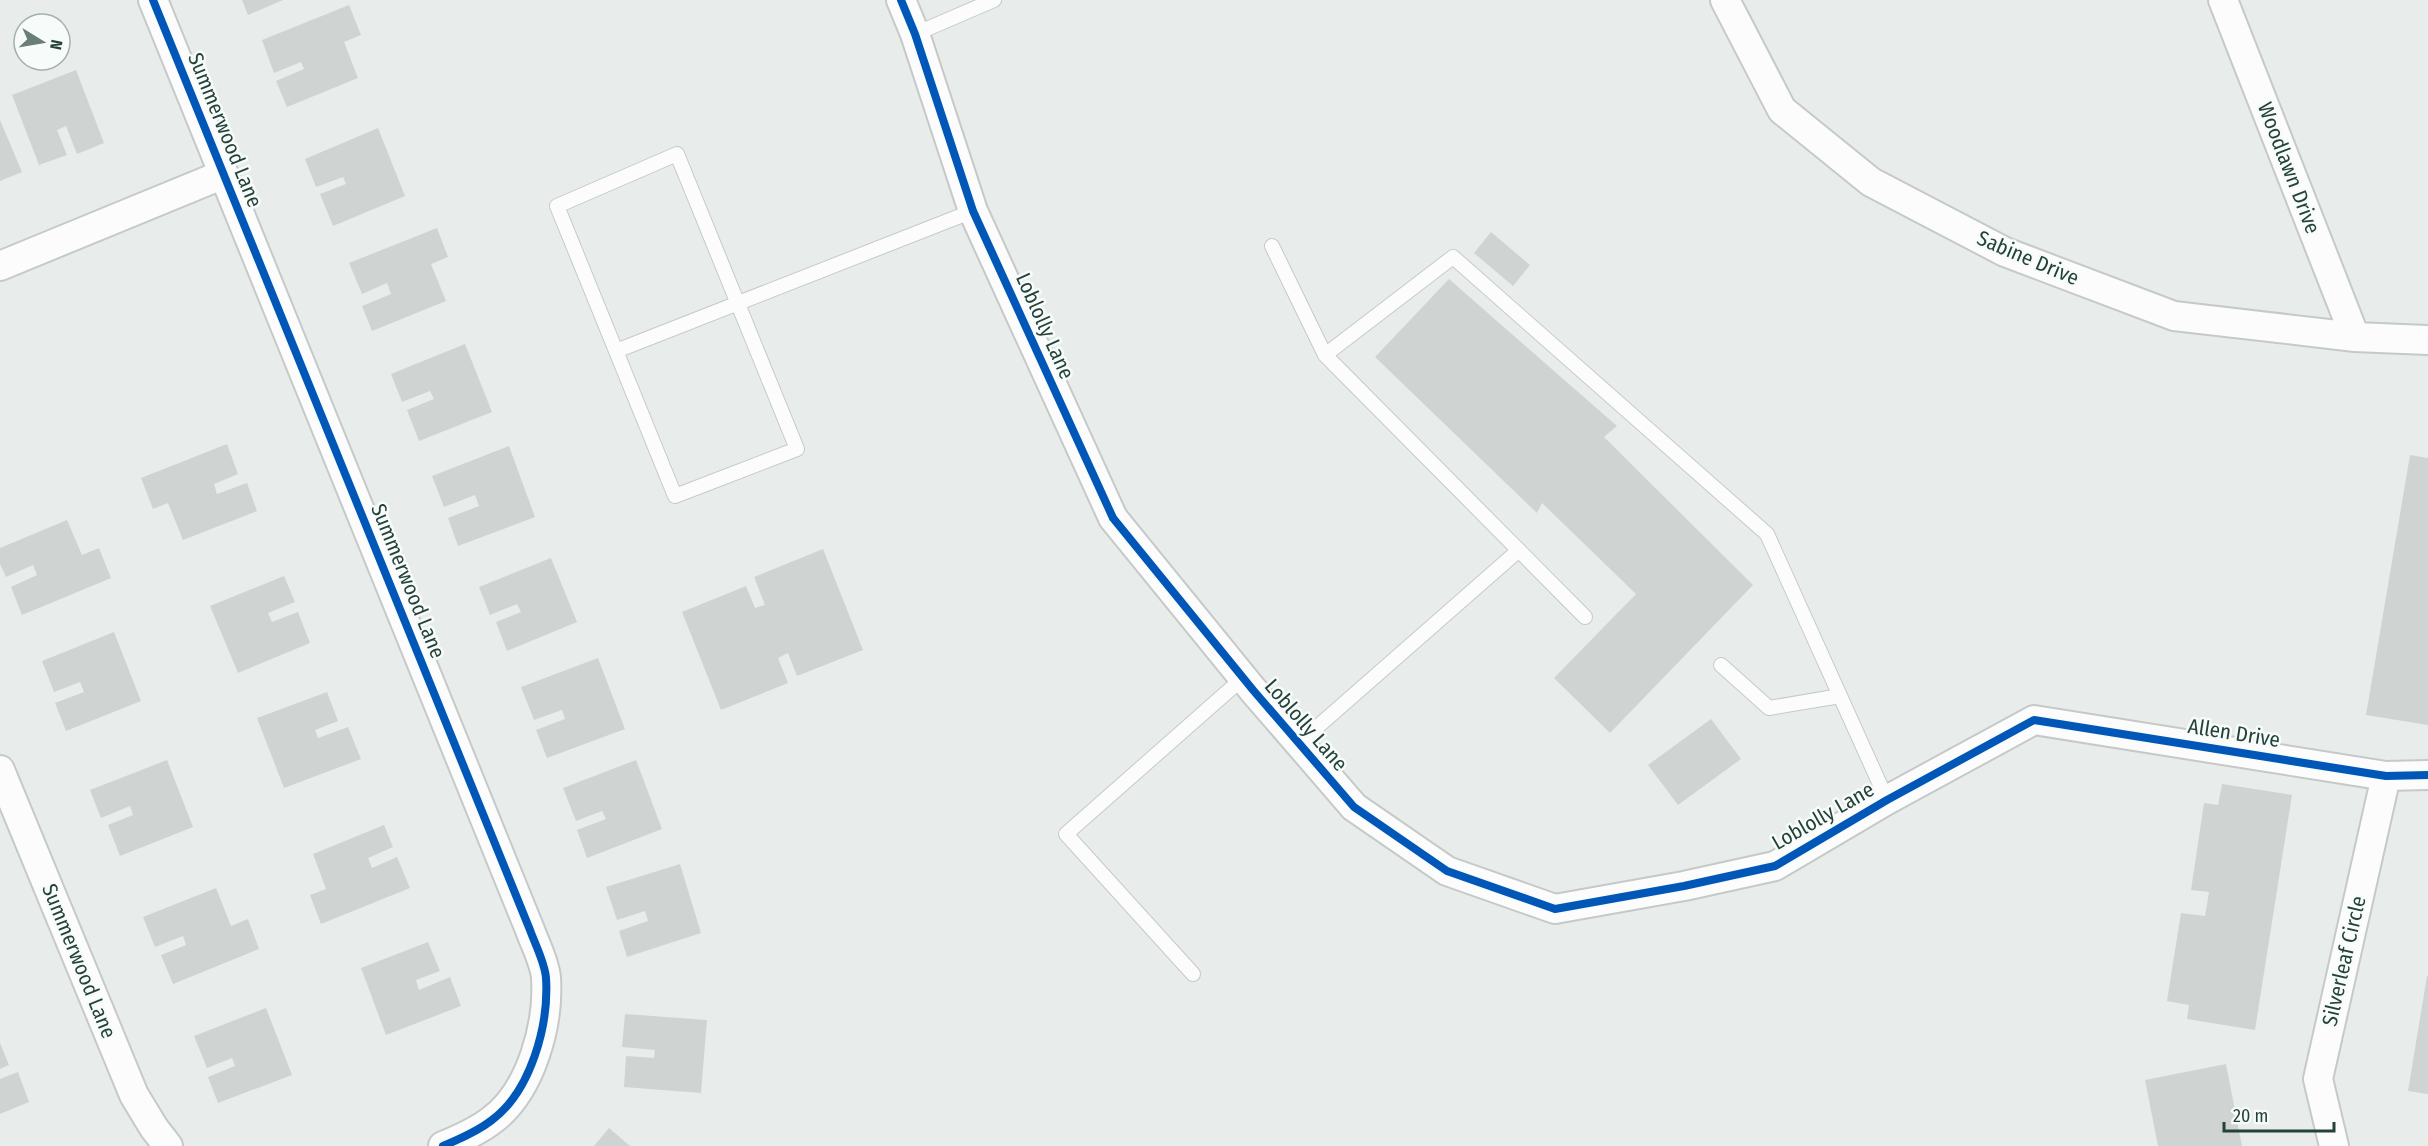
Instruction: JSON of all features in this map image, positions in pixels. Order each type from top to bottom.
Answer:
[{"type":"street","name":"Summerwood Lane","points":[[153,0],[530,930],[546,976],[544,1018],[523,1088],[494,1119],[465,1137],[443,1146]]},
{"type":"street","name":"Loblolly Lane","points":[[902,0],[973,211],[1113,518],[1244,678],[1354,807],[1447,871],[1555,909],[1684,886],[1775,866],[1887,800],[2034,720]]},
{"type":"street","name":"Sabine Drive","points":[[1725,0],[1782,110],[1871,182],[2005,252],[2174,316],[2355,337],[2428,340]]},
{"type":"street","name":"Woodlawn Drive","points":[[2223,0],[2355,337]]},
{"type":"street","name":"Summerwood Lane","points":[[0,266],[224,174]]},
{"type":"street","name":"Allen Drive","points":[[2034,720],[2386,776],[2428,775]]},
{"type":"street","name":"Summerwood Lane","points":[[0,770],[134,1095],[168,1146]]},
{"type":"street","name":"Silverleaf Circle","points":[[2334,1146],[2318,1079],[2386,776]]},
{"type":"lane","points":[[915,34],[994,0]]},
{"type":"lane","points":[[677,154],[797,449],[675,496],[616,351],[557,206],[677,154]]},
{"type":"lane","points":[[616,351],[973,211]]},
{"type":"lane","points":[[1272,246],[1325,355],[1585,617]]},
{"type":"lane","points":[[1325,355],[1453,257],[1767,534],[1887,800]]},
{"type":"lane","points":[[1299,743],[1519,550]]},
{"type":"lane","points":[[1721,664],[1769,708],[1840,696]]},
{"type":"lane","points":[[1193,974],[1066,834],[1244,678]]},
{"type":"building","points":[[242,0],[283,0],[248,15]]},
{"type":"building","points":[[349,5],[361,35],[344,42],[358,78],[287,107],[276,81],[304,69],[301,62],[274,73],[262,40]]},
{"type":"building","points":[[76,70],[104,143],[77,154],[66,126],[57,130],[67,155],[39,165],[12,95]]},
{"type":"building","points":[[0,120],[22,172],[0,181]]},
{"type":"building","points":[[378,128],[405,196],[333,226],[320,194],[346,184],[343,177],[316,187],[305,159]]},
{"type":"building","points":[[437,228],[448,257],[431,264],[446,301],[372,331],[362,306],[391,294],[387,283],[362,294],[349,263]]},
{"type":"building","points":[[1491,232],[1530,265],[1513,286],[1474,253]]},
{"type":"building","points":[[1449,279],[1617,426],[1604,437],[1753,585],[1610,733],[1554,678],[1636,594],[1542,503],[1537,513],[1375,357]]},
{"type":"building","points":[[465,344],[492,412],[419,441],[407,410],[434,399],[430,391],[402,402],[391,374]]},
{"type":"building","points":[[227,444],[238,474],[214,484],[217,494],[247,483],[257,511],[183,540],[168,503],[153,509],[141,478]]},
{"type":"building","points":[[509,446],[535,517],[458,546],[448,518],[479,506],[475,495],[444,507],[432,476]]},
{"type":"building","points":[[2410,455],[2428,458],[2428,725],[2366,715]]},
{"type":"building","points":[[67,520],[82,555],[99,548],[111,578],[22,615],[11,587],[37,575],[33,565],[6,577],[0,564],[0,548]]},
{"type":"building","points":[[823,549],[863,650],[797,676],[788,653],[778,658],[788,683],[721,710],[682,612],[746,586],[755,608],[765,605],[754,577]]},
{"type":"building","points":[[551,558],[577,622],[507,651],[496,622],[521,612],[517,604],[490,615],[479,587]]},
{"type":"building","points":[[284,576],[295,602],[268,613],[272,622],[298,612],[310,643],[238,673],[210,606]]},
{"type":"building","points":[[114,632],[141,701],[66,731],[55,703],[84,692],[80,682],[54,692],[42,661]]},
{"type":"building","points":[[598,658],[625,729],[547,758],[536,730],[565,719],[562,710],[534,720],[521,687]]},
{"type":"building","points":[[327,692],[338,721],[315,730],[318,738],[348,727],[361,759],[284,788],[257,718]]},
{"type":"building","points":[[1711,719],[1741,759],[1678,805],[1648,765]]},
{"type":"building","points":[[167,760],[193,827],[120,856],[108,825],[133,815],[130,806],[101,818],[90,790]]},
{"type":"building","points":[[636,760],[662,829],[587,858],[577,830],[606,819],[602,811],[576,821],[563,788]]},
{"type":"building","points":[[2222,784],[2292,795],[2255,1030],[2187,1019],[2189,1005],[2167,1001],[2181,913],[2205,916],[2209,892],[2191,890],[2204,803],[2218,805]]},
{"type":"building","points":[[384,825],[393,847],[368,858],[372,868],[397,857],[410,888],[321,924],[310,895],[326,889],[313,854]]},
{"type":"building","points":[[680,864],[701,933],[627,957],[619,931],[648,921],[645,911],[617,920],[606,887]]},
{"type":"building","points":[[216,888],[231,926],[248,919],[259,949],[173,984],[161,955],[186,945],[183,936],[155,947],[143,917]]},
{"type":"building","points":[[428,942],[440,971],[416,980],[419,990],[450,977],[461,1006],[386,1035],[361,968]]},
{"type":"building","points":[[2428,976],[2428,1094],[2408,1091]]},
{"type":"building","points":[[266,1008],[292,1075],[218,1103],[208,1077],[235,1066],[232,1058],[207,1068],[194,1036]]},
{"type":"building","points":[[625,1014],[707,1020],[701,1093],[624,1087],[626,1056],[654,1058],[655,1050],[622,1047]]},
{"type":"building","points":[[0,1043],[9,1065],[0,1069]]},
{"type":"building","points":[[2226,1064],[2242,1146],[2158,1146],[2145,1080]]},
{"type":"building","points":[[18,1072],[29,1102],[0,1114],[0,1079]]},
{"type":"building","points":[[609,1128],[630,1146],[594,1146]]},
{"type":"cycle path","points":[[153,0],[544,966],[546,996],[541,1036],[527,1075],[506,1108],[492,1120],[443,1146]]},
{"type":"cycle path","points":[[901,0],[915,34],[973,211],[1113,518],[1253,690],[1354,807],[1447,871],[1555,909],[1684,886],[1775,866],[1887,800],[2034,720],[2386,776],[2428,775]]}]
